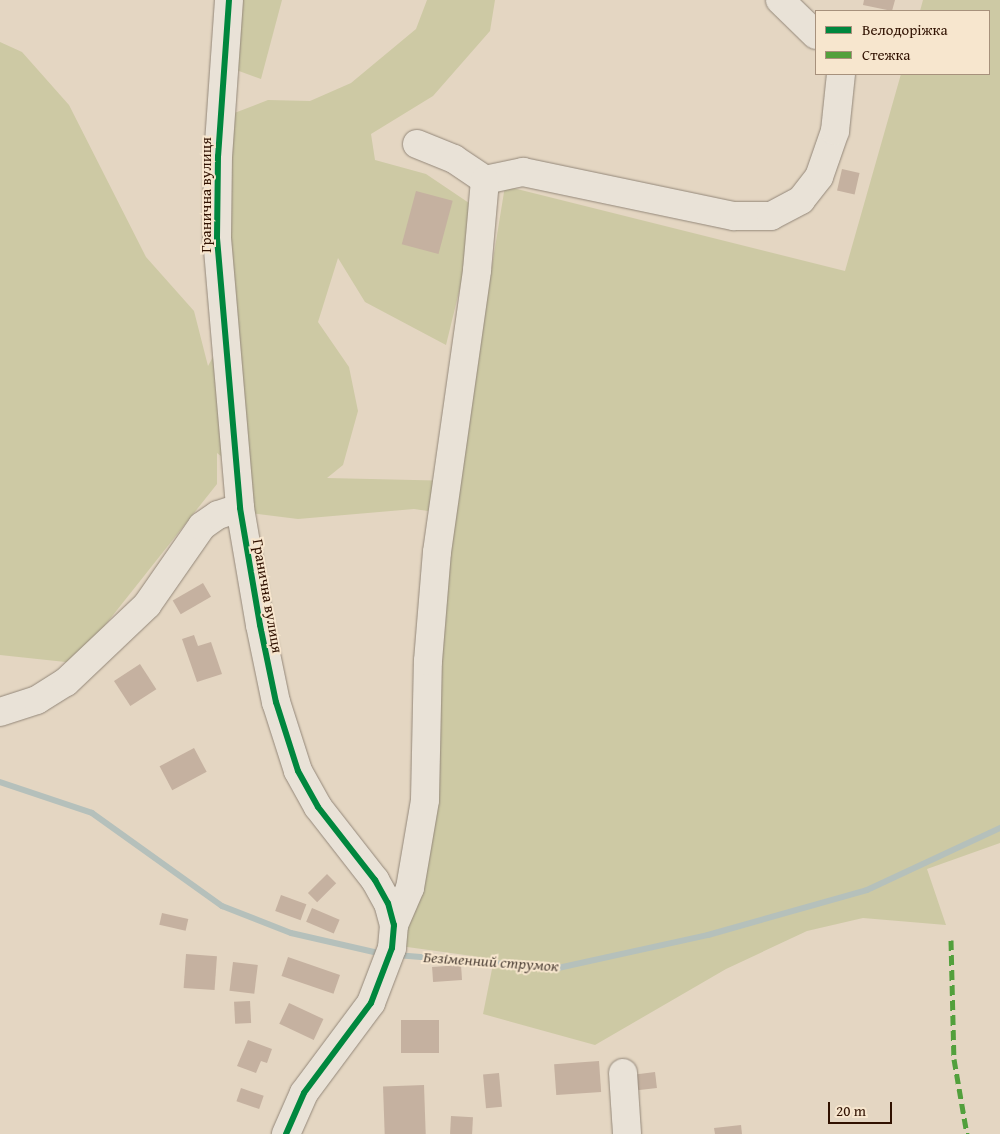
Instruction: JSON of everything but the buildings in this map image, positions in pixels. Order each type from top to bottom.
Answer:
[{"type":"street","name":"Гранична вулиця","points":[[229,0],[218,148],[217,238],[240,508],[270,679],[292,755],[318,807],[375,880],[388,903],[394,924],[392,948],[371,1003],[304,1093],[286,1134]]},
{"type":"street","points":[[780,0],[815,34]]},
{"type":"street","points":[[418,144],[454,159],[485,180],[511,173],[540,174],[734,216],[771,216],[801,200],[819,177],[835,131],[841,75]]},
{"type":"street","points":[[394,924],[410,888],[425,800],[428,661],[437,552],[476,279],[485,180]]},
{"type":"street","points":[[0,712],[37,700],[66,682],[146,606],[202,526],[218,515],[240,508]]},
{"type":"street","points":[[623,1073],[627,1134]]},
{"type":"shaded area","points":[[239,0],[282,0],[261,79],[228,67]]},
{"type":"shaded area","points":[[427,0],[495,0],[490,31],[433,96],[371,134],[375,160],[426,174],[469,203],[467,259],[446,345],[365,302],[338,258],[318,322],[349,367],[358,411],[343,465],[327,478],[457,481],[505,186],[845,271],[901,75],[990,75],[990,10],[920,10],[923,0],[1000,0],[1000,843],[927,869],[946,925],[863,918],[807,931],[726,969],[595,1045],[483,1014],[494,959],[400,946],[449,514],[414,509],[298,519],[251,513],[252,480],[217,453],[217,484],[75,663],[0,655],[0,42],[22,52],[69,105],[146,257],[194,311],[208,366],[232,322],[224,117],[268,100],[310,101],[351,83],[416,29]]},
{"type":"waterway","name":"Безіменний струмок","points":[[0,782],[92,813],[222,906],[291,933],[383,954]]},
{"type":"waterway","name":"Безіменний струмок","points":[[396,955],[558,968],[708,935],[867,890],[1000,828]]},
{"type":"marked path","points":[[951,940],[954,1059],[967,1134]]},
{"type":"cycle path","points":[[229,0],[218,156],[217,238],[240,508],[260,625],[276,702],[298,771],[318,807],[375,880],[388,903],[394,925],[392,948],[371,1003],[304,1093],[286,1134]]}]
